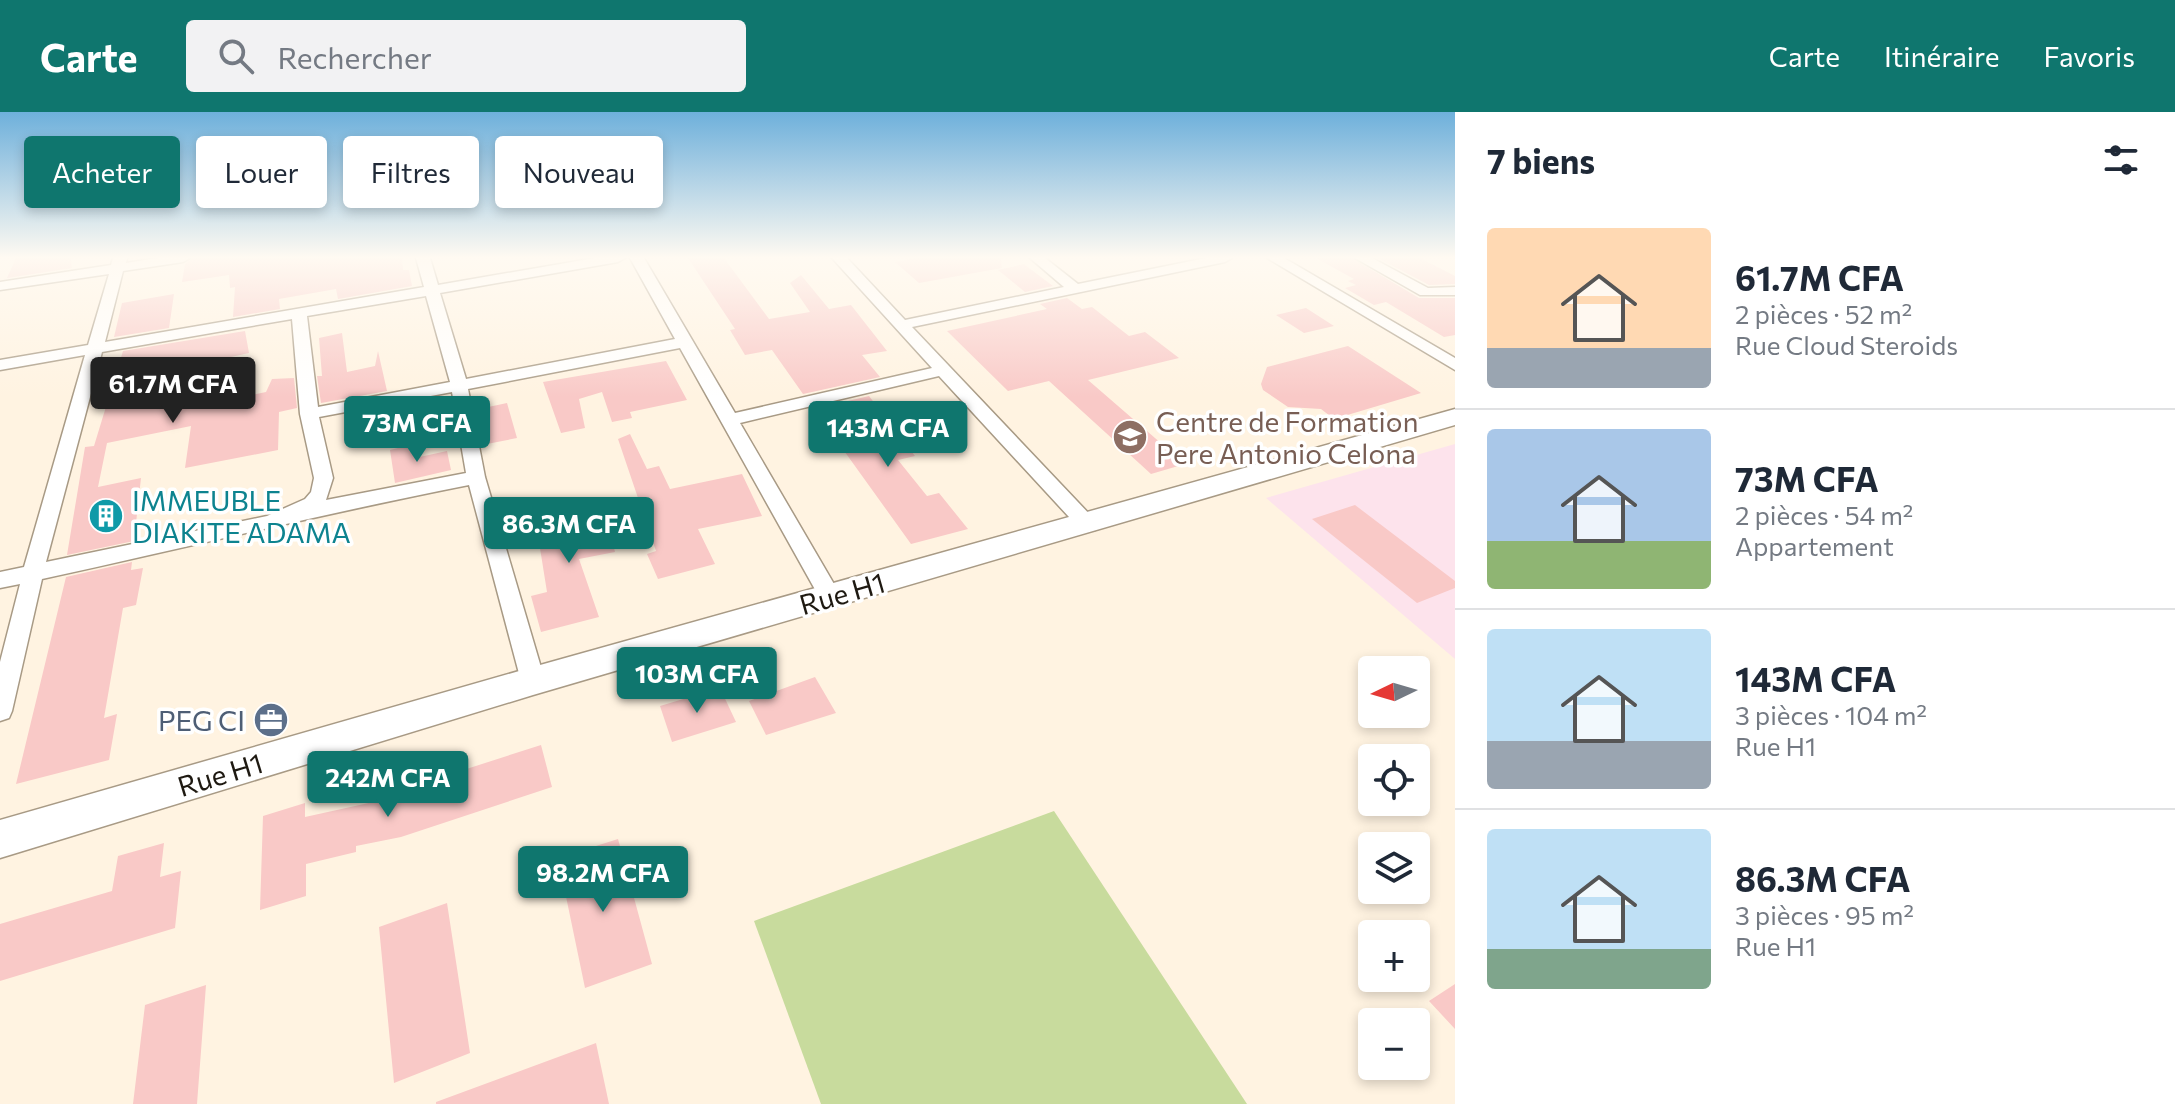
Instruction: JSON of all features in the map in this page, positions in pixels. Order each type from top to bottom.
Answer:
[{"type":"street","points":[[0,711],[33,573],[108,304]]},
{"type":"street","points":[[0,365],[353,304]]},
{"type":"street","points":[[437,304],[459,384],[476,477],[533,681]]},
{"type":"street","points":[[663,304],[830,596]]},
{"type":"street","points":[[882,304],[1088,525]]},
{"type":"street","points":[[901,325],[998,304]]},
{"type":"street","points":[[1352,304],[1455,365]]},
{"type":"street","points":[[299,314],[309,414],[323,478],[321,493],[301,511]]},
{"type":"street","points":[[309,414],[684,342]]},
{"type":"street","points":[[729,420],[943,370]]},
{"type":"street","name":"Rue H1","points":[[0,839],[533,681],[1088,525],[1455,417]]},
{"type":"street","points":[[0,580],[269,523],[301,511],[476,477]]},
{"type":"shaded area","points":[[1455,444],[1455,659],[1266,498]]},
{"type":"green space","points":[[1054,811],[1247,1104],[821,1104],[754,921]]},
{"type":"building","points":[[122,304],[172,304],[169,328],[114,337]]},
{"type":"building","points":[[234,304],[280,304],[280,309],[233,317]]},
{"type":"building","points":[[719,304],[758,304],[769,319],[810,312],[805,304],[825,304],[829,309],[851,305],[887,351],[862,355],[880,377],[803,394],[772,350],[745,355],[730,330],[735,329]]},
{"type":"building","points":[[1040,304],[1076,304],[1082,309],[1092,307],[1129,336],[1145,332],[1179,358],[1088,380],[1185,464],[1151,474],[1049,381],[1008,391],[947,331],[1047,309]]},
{"type":"building","points":[[1390,304],[1455,304],[1455,335],[1444,337]]},
{"type":"building","points":[[1306,308],[1334,326],[1304,333],[1276,315]]},
{"type":"building","points":[[245,331],[249,353],[231,357],[227,400],[266,392],[272,379],[294,378],[297,408],[279,412],[278,450],[185,468],[191,426],[107,443],[98,487],[141,478],[134,541],[67,555],[85,447],[94,446],[123,351]]},
{"type":"building","points":[[342,333],[347,372],[375,366],[378,351],[387,391],[321,403],[317,376],[322,376],[319,338]]},
{"type":"building","points":[[1348,346],[1421,393],[1334,419],[1321,409],[1288,407],[1263,390],[1261,384],[1267,367]]},
{"type":"building","points":[[666,361],[687,400],[630,412],[632,418],[612,422],[602,392],[579,399],[585,428],[561,433],[543,382]]},
{"type":"building","points":[[869,396],[915,456],[898,460],[927,496],[939,493],[968,529],[911,544],[814,409]]},
{"type":"building","points":[[507,403],[517,438],[487,444],[479,409]]},
{"type":"building","points":[[630,434],[647,469],[659,466],[670,489],[742,474],[762,516],[698,529],[715,564],[658,579],[647,554],[656,551],[618,439]]},
{"type":"building","points":[[410,445],[415,458],[447,451],[451,470],[395,483],[390,450]]},
{"type":"building","points":[[604,505],[615,552],[579,559],[599,617],[541,632],[531,596],[547,592],[535,517]]},
{"type":"building","points":[[1355,505],[1455,581],[1455,588],[1417,603],[1312,519]]},
{"type":"building","points":[[132,562],[131,570],[143,568],[136,605],[123,608],[104,718],[117,714],[109,760],[16,784],[66,577]]},
{"type":"building","points":[[815,677],[836,713],[766,735],[749,701]]},
{"type":"building","points":[[720,688],[736,722],[672,742],[660,706]]},
{"type":"building","points":[[541,745],[552,787],[401,837],[356,846],[356,852],[306,864],[306,896],[260,910],[263,816],[305,803],[305,817],[396,797],[395,792]]},
{"type":"building","points":[[618,839],[652,964],[585,988],[558,858]]},
{"type":"building","points":[[164,843],[160,877],[181,871],[175,928],[0,981],[0,924],[112,891],[118,856]]},
{"type":"building","points":[[447,903],[470,1053],[394,1083],[379,927]]},
{"type":"building","points":[[1455,984],[1455,1029],[1429,1001]]},
{"type":"building","points":[[206,985],[197,1104],[133,1104],[145,1005]]},
{"type":"building","points":[[596,1043],[609,1104],[436,1104],[436,1102]]},
{"type":"place","name":"Centre de Formation Pere Antonio Celona","points":[[1130,437]]},
{"type":"place","name":"IMMEUBLE DIAKITE ADAMA","points":[[106,516]]},
{"type":"place","name":"PEG CI","points":[[271,720]]}]
